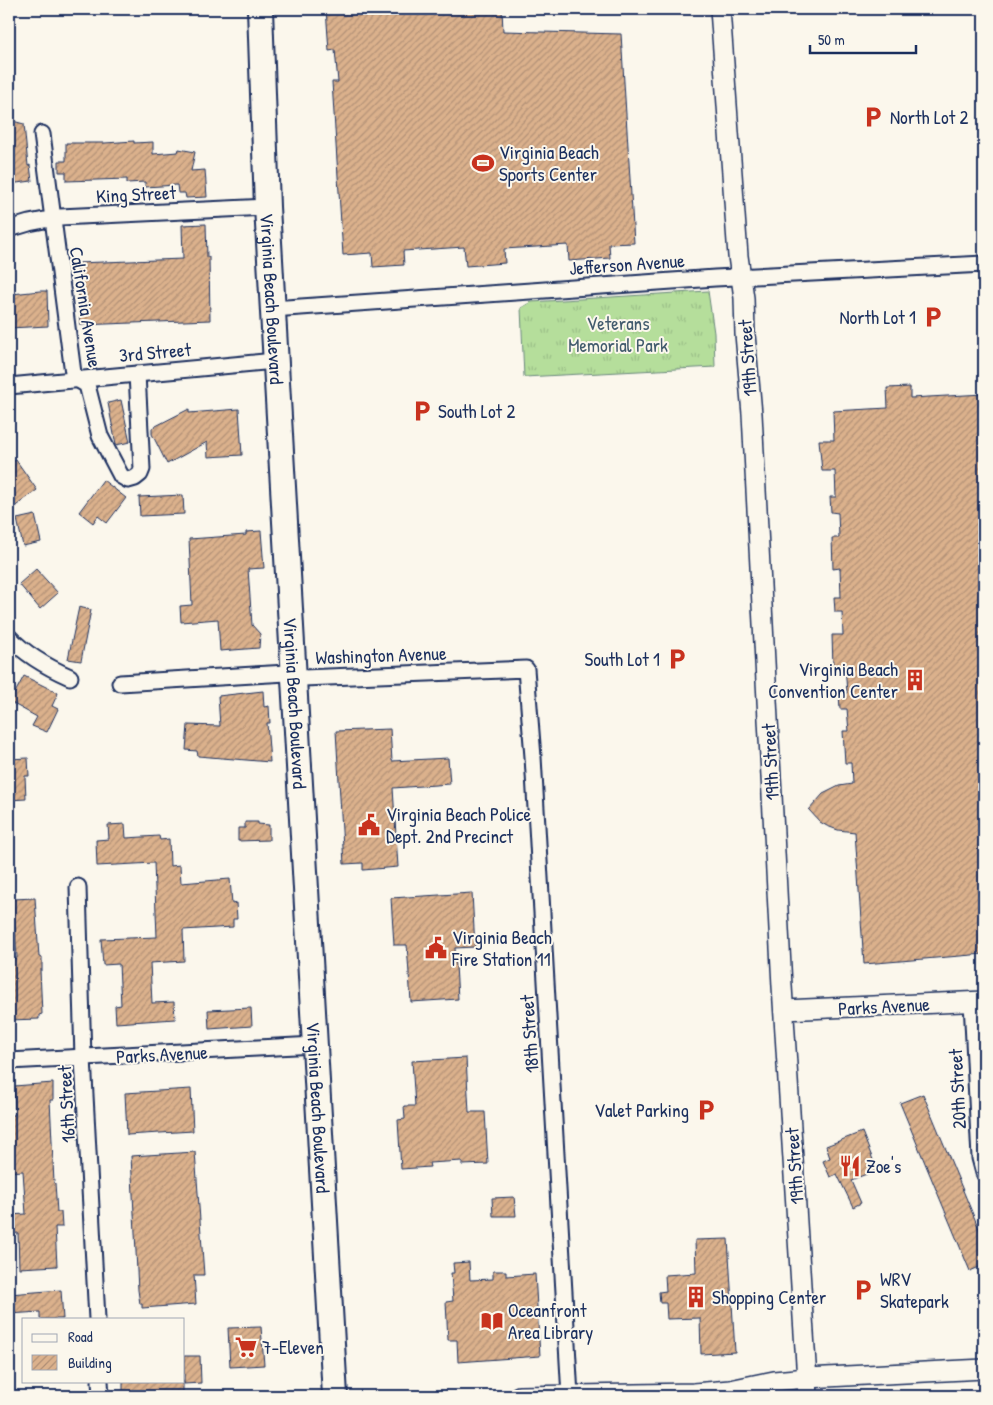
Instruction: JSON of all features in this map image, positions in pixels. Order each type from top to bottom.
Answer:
[{"type":"main road","name":"Virginia Beach Boulevard","points":[[260,9],[272,309],[335,1396]]},
{"type":"street","name":"19th Street","points":[[720,9],[738,256],[752,414],[784,1010],[808,1387]]},
{"type":"street","name":"California Avenue","points":[[42,134],[73,373],[77,379],[87,385],[100,436],[121,476],[128,480],[135,478],[142,469],[137,374]]},
{"type":"street","name":"King Street","points":[[9,230],[52,218],[267,207]]},
{"type":"street","name":"Jefferson Avenue","points":[[272,309],[741,276],[984,264]]},
{"type":"street","name":"3rd Street","points":[[9,386],[275,361]]},
{"type":"street","points":[[9,636],[31,657],[50,669],[70,677]]},
{"type":"street","name":"Washington Avenue","points":[[120,682],[287,673],[303,678],[526,669]]},
{"type":"street","name":"18th Street","points":[[526,669],[533,757],[570,1396]]},
{"type":"street","name":"16th Street","points":[[78,887],[83,1058],[97,1318]]},
{"type":"street","name":"Parks Avenue","points":[[784,1010],[978,1002]]},
{"type":"street","name":"20th Street","points":[[978,1002],[980,1158],[984,1173]]},
{"type":"street","name":"Parks Avenue","points":[[9,1061],[315,1045]]},
{"type":"street","points":[[519,1396],[694,1393],[730,1390],[774,1380],[808,1387],[984,1370]]},
{"type":"street","points":[[100,1382],[101,1396]]},
{"type":"green space","name":"Veterans Memorial Park","points":[[708,291],[714,333],[715,367],[524,377],[521,308],[531,302]]},
{"type":"building","name":"Virginia Beach Sports Center","points":[[326,9],[502,9],[503,31],[621,34],[634,243],[609,244],[610,258],[569,261],[568,245],[504,249],[505,263],[466,266],[464,247],[403,251],[404,265],[373,267],[372,253],[343,255],[332,82],[338,82],[335,50],[329,51]]},
{"type":"building","points":[[9,120],[24,124],[28,166],[30,165],[32,181],[9,184]]},
{"type":"building","points":[[134,141],[134,143],[153,142],[153,154],[178,152],[179,149],[195,152],[191,171],[205,170],[207,197],[186,198],[185,193],[178,193],[177,185],[145,187],[145,182],[127,183],[127,179],[66,181],[66,172],[59,172],[59,161],[66,161],[66,143]]},
{"type":"building","points":[[206,224],[207,257],[209,257],[210,320],[80,325],[77,263],[183,259],[182,225]]},
{"type":"building","points":[[47,291],[48,326],[9,328],[9,303],[13,303],[12,294]]},
{"type":"building","name":"Virginia Beach Convention Center","points":[[910,387],[910,398],[984,394],[984,954],[864,964],[855,832],[838,830],[827,826],[820,822],[809,810],[823,794],[839,786],[852,784],[851,763],[845,763],[843,731],[849,731],[847,709],[840,709],[839,694],[847,693],[845,665],[833,667],[832,635],[843,635],[842,612],[835,612],[834,597],[841,597],[840,568],[833,569],[832,538],[839,538],[838,513],[831,512],[830,497],[836,497],[835,471],[822,471],[819,440],[834,440],[833,411],[888,408],[887,388]]},
{"type":"building","points":[[121,400],[130,442],[116,445],[108,403]]},
{"type":"building","points":[[189,409],[189,413],[239,409],[242,455],[208,457],[207,442],[167,464],[152,434],[152,428]]},
{"type":"building","points":[[16,460],[37,490],[9,511],[9,464]]},
{"type":"building","points":[[103,480],[126,498],[107,523],[98,516],[93,523],[79,512]]},
{"type":"building","points":[[183,495],[184,514],[140,516],[139,497]]},
{"type":"building","points":[[35,515],[41,542],[23,546],[17,519]]},
{"type":"building","points":[[261,531],[264,568],[248,569],[252,625],[260,634],[259,648],[220,651],[218,619],[181,622],[180,606],[192,605],[189,539],[246,535],[246,532]]},
{"type":"building","points":[[36,569],[58,593],[40,609],[19,584]]},
{"type":"building","points":[[79,607],[91,610],[81,661],[68,659]]},
{"type":"building","points":[[24,676],[58,693],[52,706],[58,709],[47,732],[32,726],[37,717],[10,702]]},
{"type":"building","points":[[263,691],[264,707],[269,706],[270,723],[267,723],[270,762],[198,756],[197,751],[186,750],[188,725],[220,726],[218,696]]},
{"type":"building","name":"Virginia Beach Police Dept. 2nd Precinct","points":[[390,729],[392,761],[448,758],[450,784],[393,788],[398,867],[363,870],[363,863],[344,864],[336,731]]},
{"type":"building","points":[[28,758],[29,776],[25,776],[26,799],[9,800],[9,759]]},
{"type":"building","points":[[245,822],[258,822],[258,824],[269,825],[269,840],[238,841],[238,828],[245,828]]},
{"type":"building","points":[[125,824],[126,838],[159,836],[160,840],[169,839],[170,866],[180,865],[181,883],[230,879],[232,904],[236,903],[237,919],[233,919],[233,927],[183,930],[184,961],[150,963],[152,1003],[174,1002],[175,1019],[116,1023],[115,1006],[121,1005],[119,964],[103,965],[101,939],[157,937],[154,863],[97,866],[96,840],[109,839],[108,825]]},
{"type":"building","name":"Virginia Beach Fire Station 11","points":[[472,893],[475,947],[455,948],[458,999],[411,1002],[407,945],[394,945],[391,898]]},
{"type":"building","points":[[35,898],[39,957],[42,957],[42,970],[40,970],[42,1014],[39,1015],[39,1019],[9,1020],[10,959],[17,958],[13,899]]},
{"type":"building","points":[[251,1008],[252,1026],[209,1029],[208,1010]]},
{"type":"building","points":[[466,1058],[469,1112],[485,1112],[488,1164],[462,1165],[462,1161],[429,1163],[430,1167],[401,1169],[398,1120],[405,1119],[404,1106],[415,1106],[412,1061]]},
{"type":"building","points":[[53,1083],[53,1100],[50,1100],[54,1183],[57,1212],[61,1212],[62,1227],[55,1227],[57,1266],[19,1268],[18,1233],[9,1234],[9,1215],[26,1214],[23,1171],[9,1172],[9,1115],[15,1115],[14,1086]]},
{"type":"building","points":[[191,1089],[193,1131],[127,1135],[125,1093]]},
{"type":"building","points":[[923,1094],[984,1241],[984,1265],[970,1271],[900,1103]]},
{"type":"building","name":"Zoe's","points":[[862,1132],[877,1170],[851,1180],[861,1203],[853,1207],[837,1174],[830,1177],[823,1161],[830,1158],[826,1146]]},
{"type":"building","points":[[195,1152],[204,1275],[194,1275],[196,1304],[142,1308],[138,1290],[131,1156]]},
{"type":"building","points":[[514,1197],[516,1216],[493,1216],[492,1198]]},
{"type":"building","name":"Shopping Center","points":[[728,1239],[735,1352],[701,1354],[700,1318],[667,1319],[666,1303],[660,1303],[659,1292],[666,1291],[665,1275],[696,1273],[695,1240]]},
{"type":"building","name":"Oceanfront Area Library","points":[[469,1262],[470,1280],[493,1279],[493,1271],[506,1271],[506,1276],[535,1274],[540,1356],[458,1362],[457,1340],[448,1340],[446,1302],[453,1301],[451,1273],[454,1273],[453,1263]]},
{"type":"building","points":[[61,1290],[63,1318],[40,1318],[40,1312],[9,1314],[9,1294]]},
{"type":"building","name":"7-Eleven","points":[[261,1327],[264,1365],[230,1367],[228,1328]]},
{"type":"building","points":[[185,1356],[200,1356],[201,1383],[184,1384]]},
{"type":"building","points":[[123,1382],[183,1382],[183,1394],[131,1396],[131,1393],[123,1393]]},
{"type":"place","name":"North Lot 2","points":[[873,117]]},
{"type":"place","name":"Virginia Beach Sports Center","points":[[483,163]]},
{"type":"place","name":"North Lot 1","points":[[933,317]]},
{"type":"place","name":"South Lot 2","points":[[422,411]]},
{"type":"place","name":"South Lot 1","points":[[677,659]]},
{"type":"place","name":"Virginia Beach Convention Center","points":[[915,680]]},
{"type":"place","name":"Virginia Beach Police Dept. 2nd Precinct","points":[[369,825]]},
{"type":"place","name":"Virginia Beach Fire Station 11","points":[[436,948]]},
{"type":"place","name":"Valet Parking","points":[[706,1110]]},
{"type":"place","name":"Zoe's","points":[[850,1166]]},
{"type":"place","name":"WRV Skatepark","points":[[863,1290]]},
{"type":"place","name":"Shopping Center","points":[[696,1297]]},
{"type":"place","name":"Oceanfront Area Library","points":[[492,1321]]},
{"type":"place","name":"7-Eleven","points":[[246,1347]]}]
